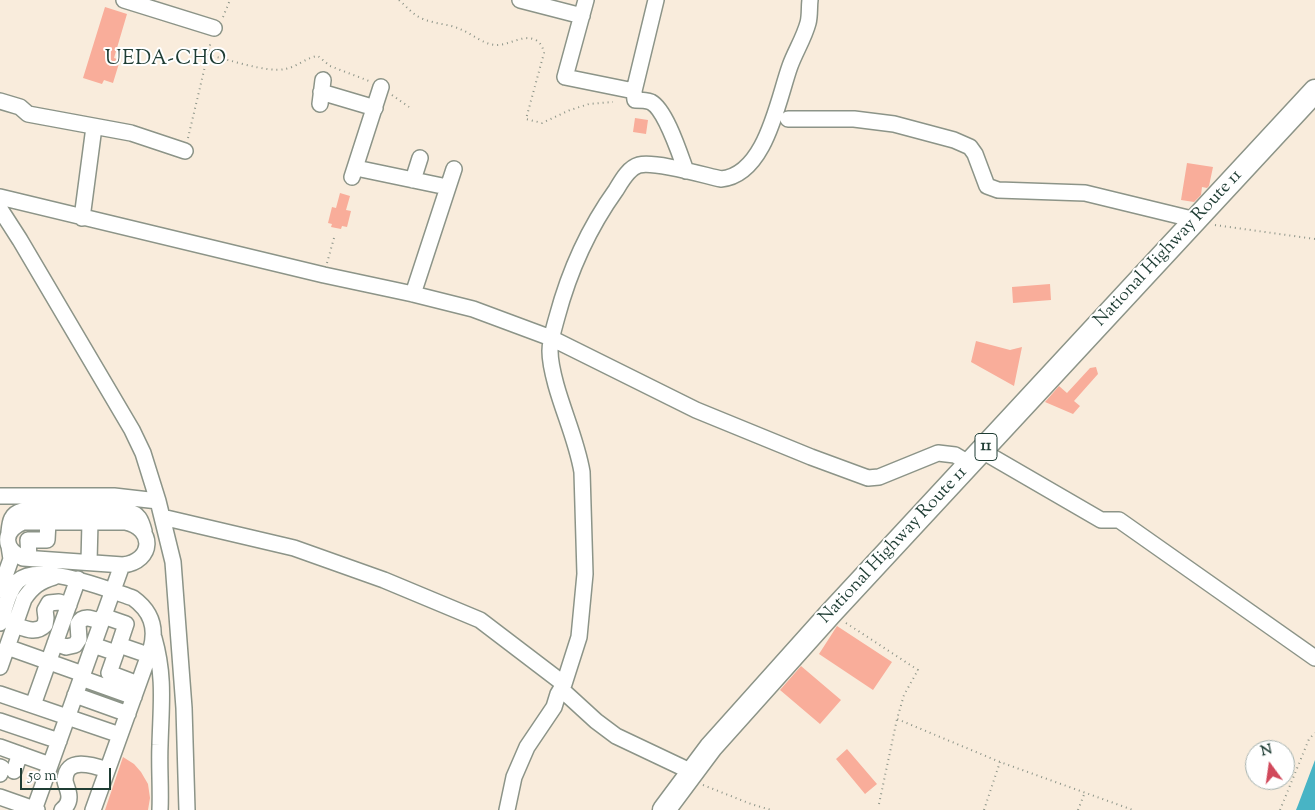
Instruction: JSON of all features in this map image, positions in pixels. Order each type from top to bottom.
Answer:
[{"type":"highway","name":"National Highway Route 11","points":[[664,810],[734,720],[1315,90]]},
{"type":"street","points":[[124,0],[214,28]]},
{"type":"street","points":[[520,0],[582,16]]},
{"type":"street","points":[[586,0],[565,77],[635,95],[651,102],[658,109],[671,132],[686,171]]},
{"type":"street","points":[[635,95],[656,0]]},
{"type":"street","points":[[507,810],[514,777],[527,747],[554,707],[563,687],[579,637],[582,610],[585,574],[582,472],[552,368],[550,351],[551,338],[562,298],[582,246],[598,215],[627,174],[639,165],[670,167],[726,179],[735,175],[746,166],[759,152],[779,105],[789,66],[808,23],[810,0]]},
{"type":"street","points":[[382,87],[354,173],[413,180],[447,187]]},
{"type":"street","points":[[321,92],[375,108]]},
{"type":"street","points":[[0,100],[20,107],[28,114],[131,133],[185,150]]},
{"type":"street","points":[[788,119],[854,119],[894,124],[954,140],[970,148],[975,154],[986,186],[998,190],[1085,193],[1196,220]]},
{"type":"street","points":[[82,218],[94,127]]},
{"type":"street","points":[[413,180],[420,158]]},
{"type":"street","points":[[413,294],[454,169]]},
{"type":"street","points":[[0,197],[82,218],[473,309],[551,338],[696,410],[868,478],[879,477],[938,453],[976,457],[1101,520],[1119,520],[1315,658]]},
{"type":"street","points":[[0,209],[132,430],[143,453],[158,501],[173,562],[184,708],[187,810]]},
{"type":"street","points":[[0,496],[114,496],[158,501]]},
{"type":"street","points":[[0,590],[11,559],[8,542],[10,520],[16,513],[22,510],[127,511],[134,513],[141,518],[142,542],[146,550],[140,560],[122,565],[107,557],[86,562],[22,558],[14,554],[8,542],[11,529],[23,522],[125,522],[136,525],[144,532],[142,542]]},
{"type":"street","points":[[162,516],[294,548],[393,583],[480,620],[563,687],[596,721],[616,736],[689,776]]},
{"type":"street","points":[[29,558],[28,540],[47,540],[48,522]]},
{"type":"street","points":[[86,522],[86,562]]},
{"type":"street","points":[[0,797],[35,810],[122,565]]},
{"type":"street","points":[[0,667],[7,647],[8,624],[29,592],[37,584],[54,577],[73,578],[133,598],[142,605],[150,614],[154,626],[154,638],[160,660],[162,683],[160,810]]},
{"type":"street","points":[[33,705],[68,605],[73,578]]},
{"type":"street","points":[[8,624],[29,630],[38,630],[45,625],[44,610],[49,603],[59,602],[68,605]]},
{"type":"street","points":[[55,643],[66,647],[74,645],[79,639],[78,624],[82,619],[102,619],[126,624],[119,645],[148,655]]},
{"type":"street","points":[[93,810],[154,638]]},
{"type":"street","points":[[93,645],[116,653],[109,673],[136,690]]},
{"type":"street","points":[[7,647],[82,676],[99,699]]},
{"type":"street","points":[[99,699],[136,690]]},
{"type":"street","points":[[0,694],[120,735]]},
{"type":"street","points":[[75,695],[99,699],[128,714]]},
{"type":"street","points":[[0,721],[58,745]]},
{"type":"street","points":[[0,728],[58,745]]},
{"type":"street","points":[[0,748],[50,765]]},
{"type":"street","points":[[5,771],[20,754]]},
{"type":"street","points":[[62,810],[68,804],[69,796],[65,778],[69,770],[77,764],[88,763],[107,770]]},
{"type":"path","points":[[185,150],[214,28],[220,23],[230,0]]},
{"type":"path","points":[[399,0],[414,14],[424,20],[460,29],[494,46],[526,38],[531,38],[538,42],[543,47],[544,53],[526,119],[542,123],[570,110],[589,104],[635,95]]},
{"type":"path","points":[[1196,220],[1315,239]]},
{"type":"path","points":[[324,274],[334,238]]},
{"type":"path","points":[[831,613],[918,670],[904,695],[897,719],[879,804]]},
{"type":"path","points":[[897,719],[1000,762],[1133,810]]},
{"type":"path","points":[[1280,810],[1310,739],[1315,733]]},
{"type":"path","points":[[984,810],[1000,762]]},
{"type":"path","points":[[689,776],[751,804],[771,810]]},
{"type":"path","points":[[1078,810],[1084,792]]},
{"type":"water","points":[[1315,760],[1315,810],[1296,810],[1298,805]]},
{"type":"building","points":[[105,7],[127,14],[114,58],[120,60],[113,83],[104,80],[102,84],[83,78]]},
{"type":"building","points":[[635,118],[648,120],[646,134],[633,132]]},
{"type":"building","points":[[1187,163],[1213,167],[1209,186],[1207,188],[1202,187],[1201,195],[1194,202],[1181,200]]},
{"type":"building","points":[[340,193],[350,196],[346,210],[351,211],[347,227],[342,226],[341,229],[331,227],[332,224],[328,223],[332,207],[336,208]]},
{"type":"building","points":[[1050,284],[1051,300],[1013,303],[1012,287]]},
{"type":"building","points":[[976,341],[1010,350],[1022,347],[1014,386],[971,362]]},
{"type":"building","points":[[1096,367],[1098,374],[1074,401],[1080,406],[1073,414],[1045,402],[1059,386],[1067,393],[1090,368]]},
{"type":"building","points":[[837,626],[892,662],[873,690],[819,654]]},
{"type":"building","points":[[801,666],[841,700],[820,724],[780,690]]},
{"type":"building","points":[[847,749],[877,784],[865,794],[836,759]]},
{"type":"building","points":[[123,757],[134,764],[148,784],[150,798],[148,810],[105,810]]},
{"type":"district","name":"UEDA-CHO","points":[[166,61]]}]
